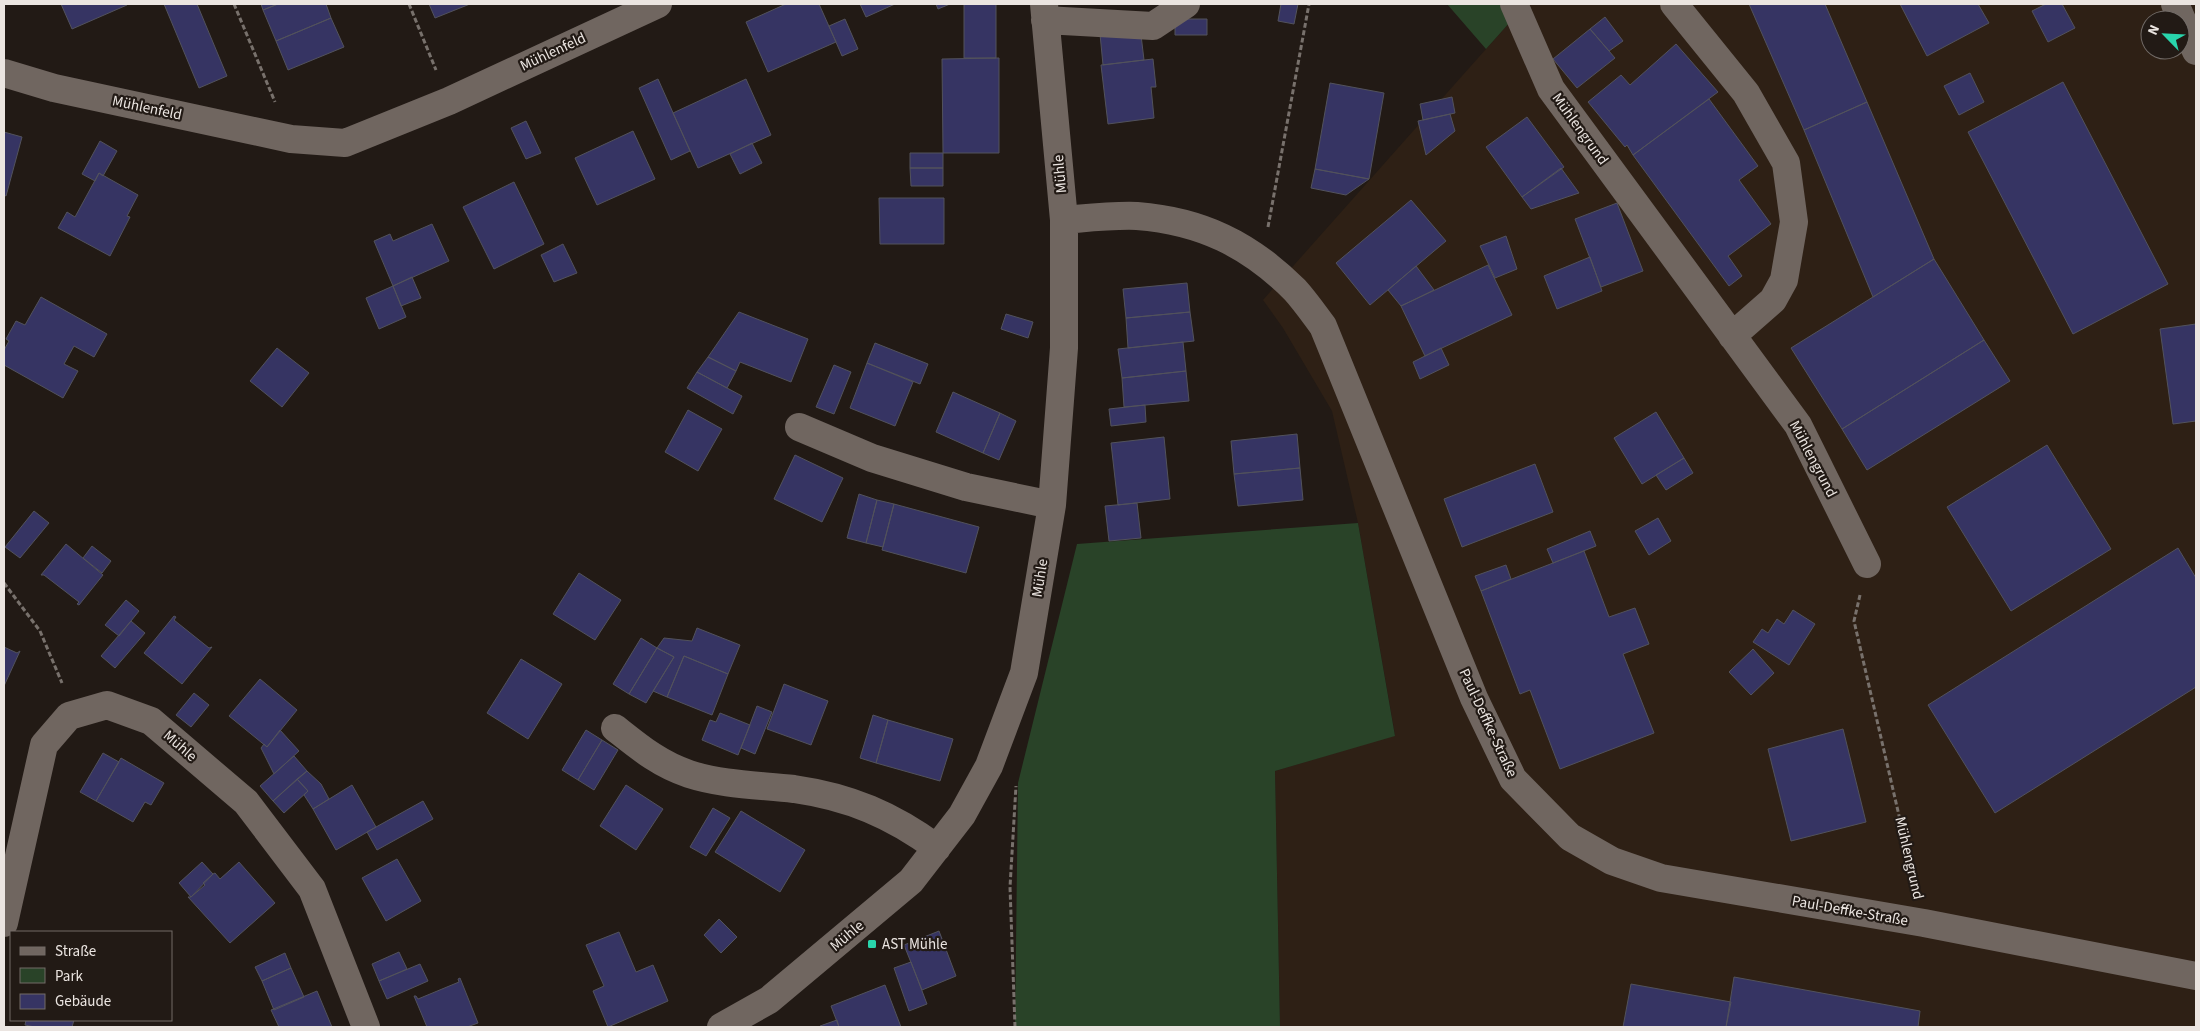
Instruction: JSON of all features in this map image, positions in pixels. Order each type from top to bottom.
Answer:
[{"type":"street","name":"Mühlenfeld","points":[[4,73],[54,88],[291,139],[345,143],[449,101],[658,4]]},
{"type":"street","points":[[1044,12],[1153,26],[1186,4]]},
{"type":"street","name":"Mühlengrund","points":[[1514,4],[1551,89],[1798,426],[1867,564]]},
{"type":"street","points":[[1674,4],[1746,93],[1786,163],[1794,222],[1784,280],[1772,300],[1732,336]]},
{"type":"street","points":[[2174,4],[2196,51]]},
{"type":"street","name":"Mühle","points":[[721,1027],[769,1000],[911,881],[962,815],[989,766],[1024,673],[1052,505],[1064,348],[1064,220],[1044,12]]},
{"type":"street","name":"Paul-Deffke-Straße","points":[[1064,220],[1136,216],[1192,224],[1228,239],[1262,260],[1296,291],[1323,326],[1474,698],[1513,779],[1570,837],[1612,861],[1662,878],[1924,924],[2196,976]]},
{"type":"street","points":[[799,427],[872,458],[966,486],[1052,505]]},
{"type":"street","name":"Mühle","points":[[69,716],[107,705],[151,721],[246,802],[312,889],[366,1027]]},
{"type":"street","points":[[4,923],[44,746],[69,716]]},
{"type":"street","points":[[615,728],[658,761],[690,774],[728,783],[794,789],[839,797],[870,809],[915,832],[937,848]]},
{"type":"path","points":[[234,4],[291,139]]},
{"type":"path","points":[[409,4],[449,101]]},
{"type":"path","points":[[1262,260],[1309,4]]},
{"type":"path","name":"Mühlengrund","points":[[1867,564],[1854,620],[1924,924]]},
{"type":"path","points":[[4,584],[40,631],[61,678],[69,716]]},
{"type":"path","points":[[989,766],[1018,787],[1010,887],[1015,1027]]},
{"type":"shaded area","points":[[1526,4],[2196,4],[2196,1027],[1280,1027],[1275,771],[1395,735],[1358,523],[1332,411],[1283,328],[1263,300]]},
{"type":"green space","points":[[1447,4],[1504,4],[1511,21],[1486,49]]},
{"type":"green space","points":[[1358,523],[1395,736],[1275,771],[1280,1027],[1015,1027],[1018,783],[1077,544]]},
{"type":"building","points":[[61,4],[126,4],[127,5],[72,29]]},
{"type":"building","points":[[164,4],[197,4],[227,76],[199,88]]},
{"type":"building","points":[[261,4],[278,4],[263,10]]},
{"type":"building","points":[[278,4],[326,4],[331,18],[276,41],[263,10]]},
{"type":"building","points":[[429,4],[470,4],[435,18]]},
{"type":"building","points":[[786,4],[819,4],[836,42],[768,72],[746,22]]},
{"type":"building","points":[[860,4],[895,4],[866,17]]},
{"type":"building","points":[[936,4],[950,4],[938,9]]},
{"type":"building","points":[[964,4],[996,4],[996,58],[964,58]]},
{"type":"building","points":[[1281,4],[1298,4],[1294,24],[1278,21]]},
{"type":"building","points":[[1749,4],[1825,4],[1867,102],[1804,130]]},
{"type":"building","points":[[1900,4],[1978,4],[1989,23],[1927,56]]},
{"type":"building","points":[[2046,4],[2062,4],[2075,28],[2048,42],[2032,11]]},
{"type":"building","points":[[1605,17],[1623,41],[1609,51],[1590,29]]},
{"type":"building","points":[[331,18],[344,47],[288,70],[276,41]]},
{"type":"building","points":[[845,19],[858,49],[842,56],[829,26]]},
{"type":"building","points":[[1175,19],[1207,19],[1207,35],[1175,35]]},
{"type":"building","points":[[1590,29],[1615,58],[1577,88],[1553,59]]},
{"type":"building","points":[[1100,34],[1141,35],[1144,60],[1103,65]]},
{"type":"building","points":[[1676,44],[1718,92],[1633,155],[1627,145],[1625,147],[1588,102],[1621,75],[1630,85]]},
{"type":"building","points":[[999,58],[999,153],[943,153],[942,59]]},
{"type":"building","points":[[1153,59],[1156,87],[1151,87],[1154,118],[1108,124],[1101,65]]},
{"type":"building","points":[[1970,73],[1984,102],[1959,115],[1944,86]]},
{"type":"building","points":[[658,79],[690,151],[671,160],[639,88]]},
{"type":"building","points":[[746,79],[771,135],[698,168],[673,113]]},
{"type":"building","points":[[2063,82],[2168,284],[2073,334],[1968,132]]},
{"type":"building","points":[[1330,83],[1384,93],[1369,179],[1315,169]]},
{"type":"building","points":[[1452,97],[1455,113],[1423,120],[1420,104]]},
{"type":"building","points":[[1709,99],[1758,166],[1739,180],[1771,224],[1728,256],[1742,276],[1729,286],[1633,155]]},
{"type":"building","points":[[1867,102],[1934,259],[1873,297],[1804,130]]},
{"type":"building","points":[[1450,114],[1455,131],[1426,155],[1418,121]]},
{"type":"building","points":[[1527,117],[1564,167],[1522,197],[1486,147]]},
{"type":"building","points":[[526,121],[541,153],[526,159],[511,128]]},
{"type":"building","points":[[633,131],[655,179],[597,205],[575,158]]},
{"type":"building","points":[[4,132],[22,137],[6,196],[4,195]]},
{"type":"building","points":[[100,141],[117,151],[103,176],[99,173],[95,181],[82,174]]},
{"type":"building","points":[[752,143],[762,163],[740,174],[730,154]]},
{"type":"building","points":[[910,153],[943,153],[943,168],[910,168]]},
{"type":"building","points":[[910,168],[943,168],[943,186],[911,186]]},
{"type":"building","points":[[1561,168],[1579,193],[1531,209],[1522,197]]},
{"type":"building","points":[[1315,169],[1369,179],[1346,195],[1311,188]]},
{"type":"building","points":[[99,173],[138,195],[127,216],[130,217],[110,256],[58,228],[67,212],[75,217]]},
{"type":"building","points":[[514,182],[544,244],[494,269],[463,207]]},
{"type":"building","points":[[879,198],[944,198],[944,244],[880,244]]},
{"type":"building","points":[[1411,200],[1446,241],[1370,305],[1336,263]]},
{"type":"building","points":[[1617,203],[1643,271],[1601,287],[1575,219]]},
{"type":"building","points":[[432,224],[449,261],[393,286],[374,241],[390,234],[393,241]]},
{"type":"building","points":[[1506,236],[1517,269],[1495,278],[1480,246]]},
{"type":"building","points":[[563,244],[577,273],[554,282],[541,255]]},
{"type":"building","points":[[1590,257],[1602,291],[1557,309],[1544,276]]},
{"type":"building","points":[[1934,259],[1984,340],[1842,429],[1791,348]]},
{"type":"building","points":[[1488,265],[1512,315],[1425,356],[1401,306]]},
{"type":"building","points":[[1416,266],[1434,290],[1401,306],[1388,290]]},
{"type":"building","points":[[412,277],[421,298],[401,306],[393,286]]},
{"type":"building","points":[[1187,283],[1190,312],[1126,318],[1123,289]]},
{"type":"building","points":[[393,286],[406,317],[379,329],[366,298]]},
{"type":"building","points":[[41,297],[107,334],[94,357],[74,346],[64,364],[78,371],[63,398],[4,365],[4,350],[9,341],[6,339],[16,321],[25,325]]},
{"type":"building","points":[[739,312],[808,339],[791,382],[740,362],[736,371],[708,357]]},
{"type":"building","points":[[1190,312],[1194,341],[1128,348],[1126,318]]},
{"type":"building","points":[[1006,314],[1033,322],[1028,338],[1001,329]]},
{"type":"building","points":[[2196,324],[2196,421],[2173,424],[2160,329]]},
{"type":"building","points":[[1984,340],[2010,381],[1867,470],[1842,429]]},
{"type":"building","points":[[1183,342],[1186,371],[1122,378],[1118,349]]},
{"type":"building","points":[[875,343],[928,364],[920,384],[867,363]]},
{"type":"building","points":[[277,348],[309,373],[282,407],[250,381]]},
{"type":"building","points":[[1441,348],[1449,365],[1420,379],[1413,362]]},
{"type":"building","points":[[708,357],[736,371],[727,388],[697,372]]},
{"type":"building","points":[[867,363],[913,382],[895,426],[850,408]]},
{"type":"building","points":[[834,365],[851,372],[834,414],[816,407]]},
{"type":"building","points":[[1186,371],[1189,401],[1124,407],[1122,378]]},
{"type":"building","points":[[697,372],[742,396],[733,414],[687,388]]},
{"type":"building","points":[[953,392],[1000,413],[983,453],[936,432]]},
{"type":"building","points":[[1145,405],[1146,422],[1111,426],[1109,409]]},
{"type":"building","points":[[688,410],[722,429],[698,471],[665,452]]},
{"type":"building","points":[[1656,412],[1684,458],[1642,484],[1614,438]]},
{"type":"building","points":[[1000,413],[1016,421],[999,460],[983,453]]},
{"type":"building","points":[[1297,434],[1300,468],[1234,474],[1231,441]]},
{"type":"building","points":[[1164,437],[1170,499],[1118,505],[1111,443]]},
{"type":"building","points":[[2047,445],[2111,549],[2011,611],[1947,507]]},
{"type":"building","points":[[795,455],[843,478],[822,522],[774,499]]},
{"type":"building","points":[[1684,458],[1693,473],[1666,490],[1656,475]]},
{"type":"building","points":[[1535,464],[1553,512],[1462,547],[1444,499]]},
{"type":"building","points":[[1300,468],[1303,500],[1238,506],[1234,474]]},
{"type":"building","points":[[859,494],[877,500],[866,543],[847,538]]},
{"type":"building","points":[[877,500],[894,504],[883,547],[866,543]]},
{"type":"building","points":[[1137,503],[1141,538],[1109,541],[1105,506]]},
{"type":"building","points":[[894,504],[979,527],[966,573],[882,550]]},
{"type":"building","points":[[34,511],[49,523],[20,558],[5,547]]},
{"type":"building","points":[[1658,518],[1671,541],[1649,555],[1635,531]]},
{"type":"building","points":[[1590,531],[1596,546],[1553,563],[1547,549]]},
{"type":"building","points":[[66,544],[103,575],[79,605],[77,604],[79,602],[44,575],[41,575]]},
{"type":"building","points":[[92,546],[111,561],[102,573],[83,558]]},
{"type":"building","points":[[2178,548],[2196,578],[2196,687],[1995,813],[1928,705]]},
{"type":"building","points":[[1584,551],[1609,617],[1635,608],[1649,644],[1623,654],[1654,733],[1560,769],[1530,690],[1520,694],[1481,591]]},
{"type":"building","points":[[1506,565],[1511,579],[1481,591],[1475,576]]},
{"type":"building","points":[[579,573],[621,600],[595,640],[553,614]]},
{"type":"building","points":[[126,600],[139,611],[119,636],[105,625]]},
{"type":"building","points":[[1793,610],[1815,624],[1789,665],[1753,642],[1762,629],[1768,633],[1777,619],[1784,624]]},
{"type":"building","points":[[174,616],[176,617],[174,620],[209,648],[212,647],[182,684],[144,653]]},
{"type":"building","points":[[131,621],[145,633],[115,668],[101,656]]},
{"type":"building","points":[[697,628],[740,645],[728,674],[684,656],[667,697],[653,691],[674,657],[657,648],[664,638],[692,641]]},
{"type":"building","points":[[641,638],[657,648],[629,694],[613,684]]},
{"type":"building","points":[[4,647],[17,653],[20,651],[4,686]]},
{"type":"building","points":[[657,648],[674,657],[646,703],[629,694]]},
{"type":"building","points":[[1753,649],[1774,673],[1751,695],[1729,672]]},
{"type":"building","points":[[684,656],[728,674],[712,715],[667,697]]},
{"type":"building","points":[[521,659],[562,684],[528,739],[487,713]]},
{"type":"building","points":[[260,679],[297,710],[267,747],[229,716]]},
{"type":"building","points":[[784,684],[828,701],[811,745],[767,729]]},
{"type":"building","points":[[194,693],[209,705],[191,727],[176,715]]},
{"type":"building","points":[[757,706],[772,712],[755,754],[741,748]]},
{"type":"building","points":[[720,713],[750,725],[738,755],[702,740],[710,720],[716,722]]},
{"type":"building","points":[[873,715],[888,720],[876,763],[860,758]]},
{"type":"building","points":[[888,720],[953,739],[940,781],[876,763]]},
{"type":"building","points":[[1843,729],[1866,822],[1791,841],[1768,749]]},
{"type":"building","points":[[280,730],[299,751],[274,774],[261,748],[264,744],[267,747]]},
{"type":"building","points":[[586,730],[602,740],[578,780],[562,770]]},
{"type":"building","points":[[602,740],[618,750],[594,790],[578,780]]},
{"type":"building","points":[[103,753],[119,762],[96,801],[80,792]]},
{"type":"building","points":[[294,756],[307,771],[273,801],[260,786]]},
{"type":"building","points":[[121,758],[164,783],[151,805],[145,802],[133,822],[96,801]]},
{"type":"building","points":[[307,771],[321,784],[329,799],[313,809],[304,795],[308,791],[297,779]]},
{"type":"building","points":[[297,779],[308,791],[284,813],[273,801]]},
{"type":"building","points":[[352,785],[376,827],[336,850],[313,809]]},
{"type":"building","points":[[626,785],[663,809],[636,850],[600,826]]},
{"type":"building","points":[[423,801],[433,819],[377,850],[367,832]]},
{"type":"building","points":[[713,808],[730,818],[706,856],[690,847]]},
{"type":"building","points":[[741,811],[805,850],[780,892],[715,852]]},
{"type":"building","points":[[397,859],[421,901],[386,921],[362,878]]},
{"type":"building","points":[[202,862],[213,874],[191,897],[179,883]]},
{"type":"building","points":[[239,862],[275,903],[230,943],[188,897],[191,897],[205,885],[203,883],[213,874],[215,873],[220,879]]},
{"type":"building","points":[[719,919],[737,937],[721,953],[704,935]]},
{"type":"building","points":[[939,931],[956,976],[922,990],[904,945]]},
{"type":"building","points":[[619,932],[636,972],[653,965],[668,1001],[608,1027],[593,991],[604,986],[586,945]]},
{"type":"building","points":[[399,952],[407,969],[379,981],[372,964]]},
{"type":"building","points":[[285,953],[291,968],[262,981],[255,967]]},
{"type":"building","points":[[911,962],[927,1004],[909,1011],[894,968]]},
{"type":"building","points":[[420,964],[428,981],[387,999],[379,981]]},
{"type":"building","points":[[291,968],[304,997],[274,1010],[262,981]]},
{"type":"building","points":[[1734,977],[1920,1011],[1918,1027],[1726,1027]]},
{"type":"building","points":[[460,978],[478,1023],[467,1027],[427,1027],[414,996],[418,999],[459,982],[458,979]]},
{"type":"building","points":[[1631,984],[1731,1002],[1726,1027],[1623,1027]]},
{"type":"building","points":[[885,985],[901,1027],[839,1027],[831,1006]]},
{"type":"building","points":[[317,991],[332,1027],[279,1027],[271,1010]]},
{"type":"building","points":[[837,1020],[839,1027],[820,1027],[820,1026]]},
{"type":"building","points":[[26,1021],[74,1021],[72,1027],[35,1027],[25,1025]]},
{"type":"place","name":"AST Mühle","points":[[872,944]]}]
